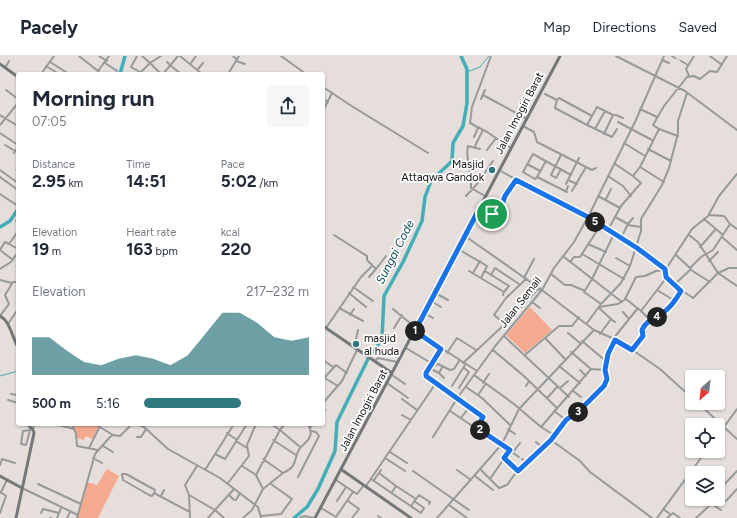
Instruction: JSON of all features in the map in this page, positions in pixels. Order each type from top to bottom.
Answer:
[{"type":"main road","name":"Jalan Imogiri Barat","points":[[314,518],[342,470],[499,170],[543,93],[560,56]]},
{"type":"main road","points":[[0,64],[16,75]]},
{"type":"main road","points":[[0,316],[6,319],[16,343]]},
{"type":"main road","points":[[325,328],[392,374]]},
{"type":"main road","points":[[16,518],[34,433],[29,426]]},
{"type":"main road","points":[[342,470],[411,518]]},
{"type":"main road","points":[[0,476],[22,488]]},
{"type":"street","points":[[42,72],[54,56]]},
{"type":"street","points":[[79,56],[99,71],[109,56]]},
{"type":"street","points":[[99,56],[117,71]]},
{"type":"street","points":[[137,56],[131,67],[138,72]]},
{"type":"street","points":[[142,56],[160,72]]},
{"type":"street","points":[[141,72],[150,63],[161,56]]},
{"type":"street","points":[[164,72],[179,56],[191,63],[200,72]]},
{"type":"street","points":[[191,63],[196,56]]},
{"type":"street","points":[[233,56],[236,60],[245,64]]},
{"type":"street","points":[[229,72],[239,56]]},
{"type":"street","points":[[281,56],[303,72]]},
{"type":"street","points":[[491,56],[470,115],[470,123],[511,148]]},
{"type":"street","points":[[616,56],[678,87],[737,130]]},
{"type":"street","name":"Jalan Semail","points":[[434,437],[458,397],[475,373],[504,335],[541,291],[551,274],[564,257],[588,217],[631,129],[664,56]]},
{"type":"street","points":[[689,76],[686,70],[694,56]]},
{"type":"street","points":[[711,56],[722,65]]},
{"type":"street","points":[[689,76],[700,78],[710,71],[717,72],[727,56]]},
{"type":"street","points":[[662,60],[669,63]]},
{"type":"street","points":[[5,68],[9,61]]},
{"type":"street","points":[[681,61],[688,65]]},
{"type":"street","points":[[50,62],[66,72]]},
{"type":"street","points":[[167,62],[179,72]]},
{"type":"street","points":[[198,69],[203,63]]},
{"type":"street","points":[[46,66],[56,72]]},
{"type":"street","points":[[678,136],[659,129],[653,125],[678,87],[689,76]]},
{"type":"street","points":[[325,89],[428,153]]},
{"type":"street","points":[[6,90],[16,98]]},
{"type":"street","points":[[480,99],[485,90]]},
{"type":"street","points":[[543,93],[557,100],[559,98],[592,116]]},
{"type":"street","points":[[587,323],[624,279],[630,266],[637,248],[641,227],[640,219],[664,182],[671,161],[678,136],[678,121],[687,93]]},
{"type":"street","points":[[325,107],[332,94]]},
{"type":"street","points":[[483,95],[527,119]]},
{"type":"street","points":[[557,100],[554,106],[555,108],[604,134],[612,137],[617,129]]},
{"type":"street","points":[[0,125],[16,106]]},
{"type":"street","points":[[587,125],[597,107],[623,118]]},
{"type":"street","points":[[640,109],[657,117]]},
{"type":"street","points":[[595,129],[605,111]]},
{"type":"street","points":[[0,115],[16,125]]},
{"type":"street","points":[[604,134],[613,115]]},
{"type":"street","points":[[618,122],[652,140]]},
{"type":"street","points":[[523,126],[534,132],[537,142],[592,170],[596,168]]},
{"type":"street","points":[[474,137],[478,128]]},
{"type":"street","points":[[633,176],[640,167],[652,140],[659,129]]},
{"type":"street","points":[[475,146],[483,130]]},
{"type":"street","points":[[0,133],[16,145]]},
{"type":"street","points":[[487,150],[496,138]]},
{"type":"street","points":[[624,143],[645,156]]},
{"type":"street","points":[[5,145],[15,152],[16,150]]},
{"type":"street","points":[[472,190],[467,156],[468,146],[475,146],[480,149]]},
{"type":"street","points":[[648,150],[671,161]]},
{"type":"street","points":[[568,186],[566,192],[553,184],[537,177],[535,179],[523,172],[533,154],[571,174]]},
{"type":"street","points":[[556,178],[550,174],[561,155]]},
{"type":"street","points":[[566,184],[579,158]]},
{"type":"street","points":[[466,196],[493,161]]},
{"type":"street","points":[[537,177],[546,161]]},
{"type":"street","points":[[527,164],[540,171]]},
{"type":"street","points":[[608,230],[620,208],[641,183],[614,164]]},
{"type":"street","points":[[572,191],[586,167]]},
{"type":"street","points":[[640,167],[664,182]]},
{"type":"street","points":[[553,184],[561,169]]},
{"type":"street","points":[[499,170],[588,217],[637,248],[665,270]]},
{"type":"street","points":[[0,173],[16,182]]},
{"type":"street","points":[[0,173],[16,188]]},
{"type":"street","points":[[737,174],[719,196],[709,215],[692,229],[665,270],[666,277],[681,291],[693,298],[718,273],[729,268],[737,268]]},
{"type":"street","points":[[608,176],[623,186],[630,196]]},
{"type":"street","points":[[478,211],[499,214],[505,196],[516,180]]},
{"type":"street","points":[[568,180],[576,184]]},
{"type":"street","points":[[606,199],[611,189]]},
{"type":"street","points":[[472,190],[485,196]]},
{"type":"street","points":[[0,194],[16,205]]},
{"type":"street","points":[[598,196],[620,208]]},
{"type":"street","points":[[709,215],[724,216],[730,224],[737,229]]},
{"type":"street","points":[[615,217],[628,225],[641,227]]},
{"type":"street","points":[[621,238],[633,218]]},
{"type":"street","points":[[704,219],[737,250]]},
{"type":"street","points":[[674,285],[705,254],[711,251],[730,224]]},
{"type":"street","points":[[570,262],[574,257],[580,257],[600,226]]},
{"type":"street","points":[[700,247],[715,229]]},
{"type":"street","points":[[583,290],[592,279],[600,265],[614,234]]},
{"type":"street","points":[[9,244],[16,235]]},
{"type":"street","points":[[334,235],[367,256],[367,260],[376,269]]},
{"type":"street","points":[[689,235],[700,247],[718,273],[737,286]]},
{"type":"street","points":[[465,236],[579,317],[594,330],[632,350],[663,371],[685,391]]},
{"type":"street","points":[[13,260],[0,250],[5,242],[16,249]]},
{"type":"street","points":[[588,244],[606,252]]},
{"type":"street","points":[[458,249],[487,266],[480,278]]},
{"type":"street","points":[[709,261],[718,252]]},
{"type":"street","points":[[582,253],[624,279]]},
{"type":"street","points":[[676,254],[691,269],[710,282]]},
{"type":"street","points":[[0,269],[13,260],[16,255]]},
{"type":"street","points":[[369,277],[386,256]]},
{"type":"street","points":[[564,257],[622,302]]},
{"type":"street","points":[[616,258],[630,266]]},
{"type":"street","points":[[505,324],[494,315],[525,278],[534,259]]},
{"type":"street","points":[[473,273],[480,261]]},
{"type":"street","points":[[325,326],[353,287],[372,266]]},
{"type":"street","points":[[491,275],[495,268],[519,284]]},
{"type":"street","points":[[600,306],[622,302],[625,299],[636,276],[645,276],[656,271],[665,270]]},
{"type":"street","points":[[470,271],[504,294],[509,286],[485,271]]},
{"type":"street","points":[[551,274],[565,285],[571,285],[583,290],[615,322]]},
{"type":"street","points":[[641,311],[666,277]]},
{"type":"street","points":[[0,280],[12,283],[16,282]]},
{"type":"street","points":[[1,296],[5,295],[12,283]]},
{"type":"street","points":[[353,287],[373,301]]},
{"type":"street","points":[[463,363],[505,324],[538,289],[541,291]]},
{"type":"street","points":[[657,290],[675,301]]},
{"type":"street","points":[[632,350],[643,336],[642,329],[649,319],[660,315],[675,301],[681,291]]},
{"type":"street","points":[[349,293],[366,306]]},
{"type":"street","points":[[435,293],[448,300]]},
{"type":"street","points":[[0,316],[10,303],[5,295]]},
{"type":"street","points":[[531,298],[540,308]]},
{"type":"street","points":[[625,299],[638,308],[649,319]]},
{"type":"street","points":[[431,301],[441,307]]},
{"type":"street","points":[[339,308],[363,321]]},
{"type":"street","points":[[521,308],[524,312]]},
{"type":"street","points":[[481,470],[500,488],[502,488],[551,440],[566,420],[589,402],[604,386],[607,379],[605,370],[608,354],[614,340],[638,308]]},
{"type":"street","points":[[350,315],[354,309]]},
{"type":"street","points":[[393,309],[402,315],[415,330],[466,365],[484,384],[554,435]]},
{"type":"street","points":[[8,324],[16,312]]},
{"type":"street","points":[[623,312],[629,319]]},
{"type":"street","points":[[424,314],[433,318]]},
{"type":"street","points":[[394,328],[402,315]]},
{"type":"street","points":[[525,354],[546,339],[561,325],[572,326],[579,317]]},
{"type":"street","points":[[6,319],[11,319]]},
{"type":"street","points":[[600,334],[611,319]]},
{"type":"street","points":[[351,346],[356,339],[358,330]]},
{"type":"street","points":[[437,518],[470,480],[481,470],[502,444],[519,409],[571,352],[594,330]]},
{"type":"street","points":[[568,333],[607,362]]},
{"type":"street","points":[[504,335],[569,397]]},
{"type":"street","points":[[447,353],[457,338],[476,350]]},
{"type":"street","points":[[546,339],[565,359]]},
{"type":"street","points":[[406,348],[431,362],[433,370],[444,378]]},
{"type":"street","points":[[441,349],[426,374],[483,417],[477,428]]},
{"type":"street","points":[[325,401],[347,373],[357,350]]},
{"type":"street","points":[[493,350],[538,389],[557,408]]},
{"type":"street","points":[[571,352],[591,369],[605,370]]},
{"type":"street","points":[[373,360],[378,358],[398,362]]},
{"type":"street","points":[[325,361],[333,367]]},
{"type":"street","points":[[432,366],[438,364],[451,370],[459,361]]},
{"type":"street","points":[[325,376],[333,367],[337,365],[347,373]]},
{"type":"street","points":[[452,386],[466,365]]},
{"type":"street","points":[[439,373],[442,366]]},
{"type":"street","points":[[559,366],[580,383]]},
{"type":"street","points":[[459,388],[469,372],[464,368]]},
{"type":"street","points":[[541,427],[554,411],[569,397],[591,369]]},
{"type":"street","points":[[580,370],[586,376]]},
{"type":"street","points":[[392,374],[405,384]]},
{"type":"street","points":[[478,395],[489,374]]},
{"type":"street","points":[[325,378],[338,386]]},
{"type":"street","points":[[546,398],[568,380]]},
{"type":"street","points":[[526,386],[529,381]]},
{"type":"street","points":[[387,383],[408,398]]},
{"type":"street","points":[[336,480],[358,494],[371,479],[436,383]]},
{"type":"street","points":[[466,387],[478,395],[510,425]]},
{"type":"street","points":[[573,391],[581,397]]},
{"type":"street","points":[[10,394],[16,395]]},
{"type":"street","points":[[402,399],[417,410]]},
{"type":"street","points":[[8,400],[16,402]]},
{"type":"street","points":[[725,425],[737,409]]},
{"type":"street","points":[[461,418],[467,410]]},
{"type":"street","points":[[706,410],[715,418]]},
{"type":"street","points":[[450,411],[502,444],[519,457]]},
{"type":"street","points":[[554,411],[566,420]]},
{"type":"street","points":[[402,415],[411,420]]},
{"type":"street","points":[[31,429],[23,430],[21,444],[26,445],[33,426]]},
{"type":"street","points":[[63,426],[74,429]]},
{"type":"street","points":[[73,426],[77,446],[98,450]]},
{"type":"street","points":[[89,448],[100,426]]},
{"type":"street","points":[[101,426],[113,435],[120,436],[130,426]]},
{"type":"street","points":[[140,426],[145,428],[168,450],[228,483],[259,508],[261,517],[281,514],[292,499],[271,484]]},
{"type":"street","points":[[205,470],[232,426]]},
{"type":"street","points":[[215,454],[225,460],[246,426]]},
{"type":"street","points":[[247,448],[256,426]]},
{"type":"street","points":[[275,426],[300,447]]},
{"type":"street","points":[[256,475],[273,440],[283,426]]},
{"type":"street","points":[[242,518],[251,510],[253,503],[263,489],[290,469],[297,460],[296,455],[300,447],[309,438],[311,432],[308,426]]},
{"type":"street","points":[[725,427],[737,439]]},
{"type":"street","points":[[137,437],[141,437],[145,428]]},
{"type":"street","points":[[508,429],[515,434]]},
{"type":"street","points":[[298,477],[319,436],[316,432],[311,432]]},
{"type":"street","points":[[227,433],[247,448],[249,454],[242,466],[228,483]]},
{"type":"street","points":[[22,488],[77,516],[94,458],[98,450],[113,435]]},
{"type":"street","points":[[273,440],[296,455]]},
{"type":"street","points":[[551,440],[580,461],[590,472],[652,518]]},
{"type":"street","points":[[536,442],[543,448]]},
{"type":"street","points":[[513,452],[520,443]]},
{"type":"street","points":[[103,446],[113,452]]},
{"type":"street","points":[[490,479],[510,450]]},
{"type":"street","points":[[389,452],[407,463]]},
{"type":"street","points":[[94,458],[102,463]]},
{"type":"street","points":[[385,458],[405,471]]},
{"type":"street","points":[[504,458],[518,471]]},
{"type":"street","points":[[657,518],[701,458]]},
{"type":"street","points":[[0,465],[2,459],[14,463]]},
{"type":"street","points":[[263,459],[283,473]]},
{"type":"street","points":[[522,459],[528,464]]},
{"type":"street","points":[[190,518],[188,511],[189,496],[185,484],[197,466]]},
{"type":"street","points":[[242,466],[256,475],[263,489]]},
{"type":"street","points":[[374,480],[381,470]]},
{"type":"street","points":[[457,470],[470,480]]},
{"type":"street","points":[[413,471],[469,510]]},
{"type":"street","points":[[725,484],[737,472]]},
{"type":"street","points":[[371,479],[421,512],[424,508],[378,473]]},
{"type":"street","points":[[154,493],[151,496],[123,480],[122,474],[126,474],[155,490],[154,493],[188,511]]},
{"type":"street","points":[[475,476],[493,490]]},
{"type":"street","points":[[0,513],[6,496],[1,492],[7,480]]},
{"type":"street","points":[[38,484],[81,504]]},
{"type":"street","points":[[392,492],[396,486]]},
{"type":"street","points":[[337,501],[346,487]]},
{"type":"street","points":[[208,518],[234,489]]},
{"type":"street","points":[[726,500],[737,489]]},
{"type":"street","points":[[160,496],[164,490]]},
{"type":"street","points":[[320,507],[336,518],[354,492]]},
{"type":"street","points":[[228,495],[235,500],[240,494]]},
{"type":"street","points":[[411,506],[419,495],[430,502],[429,504]]},
{"type":"street","points":[[189,496],[215,510],[224,518]]},
{"type":"street","points":[[348,501],[358,509],[352,518]]},
{"type":"street","points":[[449,505],[467,518]]},
{"type":"street","points":[[696,518],[707,506]]},
{"type":"street","points":[[715,506],[721,510]]},
{"type":"street","points":[[57,518],[61,508]]},
{"type":"street","points":[[41,513],[43,509],[59,513]]},
{"type":"street","points":[[663,509],[670,514],[674,513],[680,518]]},
{"type":"street","points":[[68,518],[70,512]]},
{"type":"street","points":[[667,518],[670,514]]},
{"type":"street","points":[[300,518],[304,516],[314,518]]},
{"type":"shaded area","points":[[530,307],[552,330],[525,353],[506,335]]},
{"type":"shaded area","points":[[74,426],[99,426],[92,439],[86,436],[84,440],[77,438]]},
{"type":"shaded area","points":[[107,469],[119,476],[98,518],[76,518],[87,482],[97,485]]},
{"type":"waterway","points":[[121,72],[125,56]]},
{"type":"waterway","name":"Sungai Code","points":[[294,518],[307,507],[318,489],[335,451],[337,422],[368,359],[382,339],[384,296],[403,262],[422,221],[425,197],[431,181],[452,161],[453,143],[463,126],[467,103],[467,69],[461,56]]},
{"type":"waterway","points":[[467,72],[480,67],[489,56]]},
{"type":"waterway","points":[[0,227],[10,221],[16,212]]},
{"type":"waterway","points":[[0,376],[16,372]]},
{"type":"tunnel","points":[[675,58],[681,61]]},
{"type":"place","name":"Masjid Attaqwa Gandok","points":[[492,170]]},
{"type":"place","name":"masjid al huda","points":[[356,344]]},
{"type":"route","points":[[516,180],[588,217],[637,248],[665,269],[664,272],[666,277],[681,291],[670,308],[649,319],[641,331],[643,336],[632,350],[615,340],[608,354],[605,370],[607,379],[604,386],[589,402],[566,420],[551,440],[533,457],[528,464],[518,471],[504,458],[510,450],[477,428],[483,417],[458,397],[426,376],[426,373],[441,349],[415,331],[478,211],[492,214],[499,214],[505,196],[516,180]]}]
